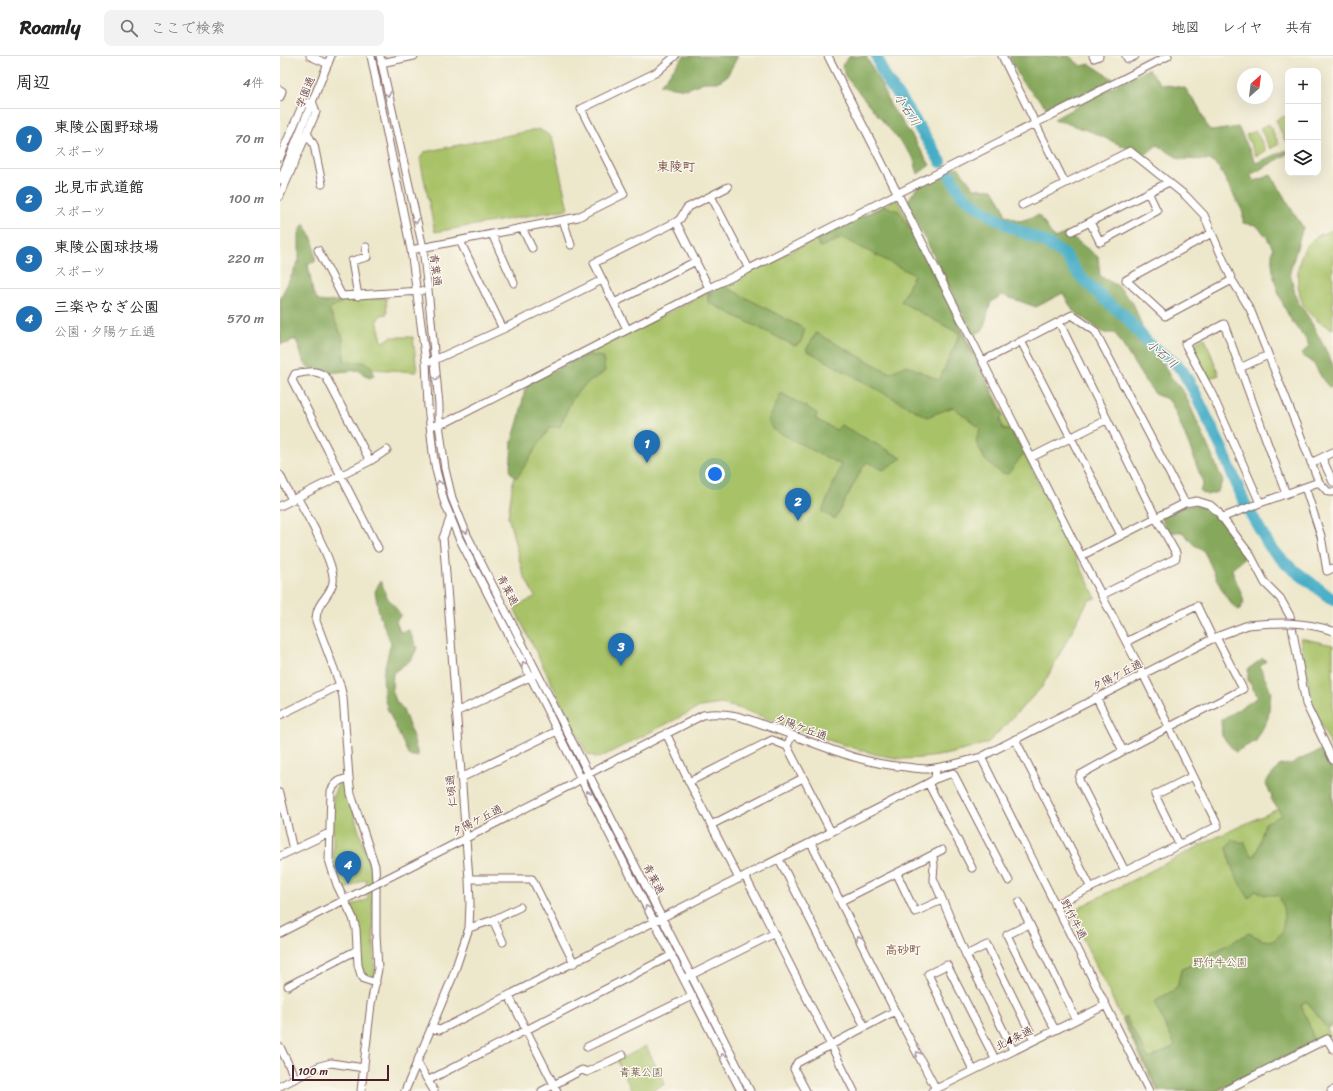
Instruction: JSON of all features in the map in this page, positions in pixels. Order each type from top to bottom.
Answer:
[{"type":"street","points":[[310,56],[328,64]]},
{"type":"street","name":"学園通","points":[[280,180],[331,56]]},
{"type":"street","name":"青葉通","points":[[371,56],[411,250],[426,362],[430,426],[436,470],[444,501],[458,538],[530,676],[581,779],[741,1091]]},
{"type":"street","points":[[381,59],[414,56]]},
{"type":"street","points":[[411,250],[563,220],[578,216],[624,194],[581,109],[657,72],[675,56]]},
{"type":"street","points":[[828,56],[1081,556],[1143,674],[1218,826],[1055,905]]},
{"type":"street","points":[[1002,56],[1065,183]]},
{"type":"street","points":[[1093,56],[1094,58],[1099,56]]},
{"type":"street","points":[[1126,56],[1128,59],[1135,56]]},
{"type":"street","points":[[430,426],[447,422],[627,329],[749,269],[1164,57]]},
{"type":"street","name":"青葉通","points":[[381,59],[422,248],[435,360],[439,424],[445,469],[454,504],[467,535],[750,1091]]},
{"type":"street","points":[[280,90],[282,91],[280,97]]},
{"type":"street","points":[[280,157],[283,139],[303,104],[312,101],[316,112],[280,196]]},
{"type":"street","points":[[307,133],[314,145],[322,184]]},
{"type":"street","points":[[1022,205],[1130,151],[1186,196],[1204,215],[1232,280],[1250,309],[1263,357],[1319,482],[1328,492],[1333,492]]},
{"type":"street","points":[[1072,231],[1169,182]]},
{"type":"street","points":[[627,329],[594,263],[676,222],[680,219],[687,208],[728,187]]},
{"type":"street","points":[[1090,222],[1100,242],[1157,212],[1148,192]]},
{"type":"street","points":[[711,196],[749,269]]},
{"type":"street","points":[[563,220],[571,245]]},
{"type":"street","points":[[676,222],[709,288]]},
{"type":"street","points":[[522,228],[532,248]]},
{"type":"street","points":[[1212,233],[1126,280],[1165,316],[1232,280]]},
{"type":"street","points":[[492,234],[514,283]]},
{"type":"street","points":[[460,241],[503,329]]},
{"type":"street","points":[[358,296],[352,261],[367,257],[366,246]]},
{"type":"street","points":[[318,250],[342,296],[428,290]]},
{"type":"street","points":[[614,303],[696,261]]},
{"type":"street","points":[[426,362],[435,360],[503,329],[602,280]]},
{"type":"street","points":[[983,361],[1072,315],[1095,331],[1184,503]]},
{"type":"street","points":[[1059,322],[1106,420],[1156,518],[1176,553],[1176,558],[1102,595]]},
{"type":"street","points":[[1256,504],[1212,394],[1184,344],[1224,324],[1286,494]]},
{"type":"street","points":[[1021,341],[1121,535]]},
{"type":"street","points":[[1240,368],[1263,357]]},
{"type":"street","points":[[370,461],[326,378],[321,373],[313,371],[295,374],[292,380],[378,548]]},
{"type":"street","points":[[1032,458],[1106,420]]},
{"type":"street","points":[[280,506],[370,461],[387,450]]},
{"type":"street","points":[[1311,463],[1333,452]]},
{"type":"street","points":[[1322,458],[1333,482]]},
{"type":"street","points":[[280,474],[331,562],[334,575],[333,584],[316,613],[316,621],[343,696],[349,778],[358,817],[375,866],[378,968],[371,1004],[361,1091]]},
{"type":"street","points":[[1221,518],[1319,482]]},
{"type":"street","points":[[1306,487],[1322,536],[1327,571],[1333,568]]},
{"type":"street","points":[[1081,556],[1184,503],[1197,501],[1210,505],[1218,512],[1221,518],[1251,556],[1265,583],[1280,598],[1290,616],[1306,704],[1333,760]]},
{"type":"street","name":"仁頃通","points":[[405,1091],[453,976],[469,928],[469,879],[443,538],[454,504]]},
{"type":"street","points":[[1125,871],[1078,780],[1080,775],[1243,689],[1197,606],[1126,642]]},
{"type":"street","name":"夕陽ケ丘通","points":[[280,933],[571,786],[588,774],[702,715],[715,713],[728,714],[751,720],[865,761],[900,767],[926,769],[936,768],[981,757],[1214,638],[1248,625],[1294,622],[1318,626],[1333,632]]},
{"type":"street","points":[[456,712],[538,673]]},
{"type":"street","points":[[280,715],[340,685]]},
{"type":"street","points":[[1096,697],[1123,751]]},
{"type":"street","points":[[461,778],[557,731]]},
{"type":"street","points":[[666,733],[711,825],[773,934],[854,1091]]},
{"type":"street","points":[[787,746],[792,735]]},
{"type":"street","points":[[1014,739],[1091,888]]},
{"type":"street","points":[[689,782],[772,740],[787,746],[831,832]]},
{"type":"street","name":"野付牛通","points":[[981,757],[1149,1091]]},
{"type":"street","points":[[935,779],[936,768]]},
{"type":"street","points":[[431,1028],[440,1030],[935,779],[953,773],[1009,881]]},
{"type":"street","points":[[1179,844],[1155,795],[1194,776]]},
{"type":"street","points":[[349,778],[340,780],[334,785],[331,792],[329,860],[337,885],[353,918],[356,929],[358,965],[361,975],[364,979],[376,983]]},
{"type":"street","points":[[711,825],[803,778]]},
{"type":"street","points":[[928,783],[972,868]]},
{"type":"street","points":[[280,793],[293,850]]},
{"type":"street","points":[[280,856],[329,833]]},
{"type":"street","points":[[811,843],[934,1090]]},
{"type":"street","points":[[841,901],[942,850]]},
{"type":"street","points":[[933,854],[933,878],[966,955],[1013,1050]]},
{"type":"street","points":[[779,859],[865,1027]]},
{"type":"street","points":[[897,874],[915,912],[942,900]]},
{"type":"street","points":[[469,879],[532,879],[574,963]]},
{"type":"street","points":[[1019,902],[1076,1019]]},
{"type":"street","points":[[469,928],[493,920],[520,907]]},
{"type":"street","points":[[493,920],[503,942]]},
{"type":"street","points":[[1029,924],[1007,935],[1055,1030]]},
{"type":"street","points":[[684,979],[773,934]]},
{"type":"street","points":[[966,955],[987,945],[1034,1040]]},
{"type":"street","points":[[288,986],[357,950]]},
{"type":"street","points":[[429,1080],[672,955]]},
{"type":"street","points":[[973,1070],[928,974],[947,965],[995,1059]]},
{"type":"street","points":[[509,996],[556,1088]]},
{"type":"street","points":[[587,1047],[692,996]]},
{"type":"street","name":"北4条通","points":[[934,1090],[1106,1005]]},
{"type":"street","points":[[806,1091],[794,1069],[797,1063],[895,1011]]},
{"type":"street","points":[[1224,1091],[1327,1039],[1333,1050]]},
{"type":"street","points":[[280,1048],[295,1078]]},
{"type":"street","points":[[542,1091],[556,1088],[582,1070],[587,1072],[623,1055]]},
{"type":"street","points":[[417,1062],[429,1080],[434,1091]]},
{"type":"street","points":[[280,1086],[320,1066],[331,1064],[364,1068]]},
{"type":"green space","points":[[684,56],[738,56],[727,76],[718,82],[704,82],[687,89],[660,85]]},
{"type":"green space","points":[[850,56],[866,56],[890,105],[930,165],[918,174],[913,157],[845,76],[842,65]]},
{"type":"green space","points":[[1009,56],[1069,56],[1081,66],[1090,64],[1113,79],[1049,110],[1022,82]]},
{"type":"green space","points":[[1148,69],[1161,84],[1185,88],[1198,106],[1208,128],[1212,131],[1238,127],[1256,163],[1285,151],[1285,156],[1250,175],[1255,181],[1271,175],[1303,227],[1290,272],[1296,298],[1309,318],[1333,365],[1333,387],[1329,387],[1323,380],[1314,364],[1301,355],[1309,346],[1304,336],[1288,315],[1280,297],[1272,267],[1273,248],[1266,236],[1256,225],[1243,223],[1243,212],[1219,168],[1210,160],[1180,159],[1157,145],[1144,156],[1092,132],[1054,119]]},
{"type":"green space","points":[[1285,116],[1285,141],[1276,120]]},
{"type":"green space","points":[[1269,124],[1279,144],[1270,149],[1260,128]]},
{"type":"green space","points":[[539,129],[552,137],[568,209],[435,232],[420,159],[424,152]]},
{"type":"green space","points":[[1256,131],[1266,151],[1256,156],[1246,135]]},
{"type":"green space","points":[[958,167],[974,188],[993,189],[1003,206],[1005,215],[1020,221],[1039,215],[1054,238],[1067,233],[1098,257],[1100,276],[1118,286],[1133,303],[1146,337],[1159,354],[1168,373],[1185,394],[1223,481],[1217,492],[1207,495],[1200,491],[1203,483],[1172,404],[1165,398],[1156,395],[1145,381],[1115,333],[1104,333],[1073,311],[1063,293],[1036,307],[1002,295],[991,302],[983,330],[973,335],[907,202],[917,187],[947,171]]},
{"type":"green space","points":[[897,199],[1096,598],[1088,601],[1042,687],[989,742],[969,749],[923,758],[902,759],[874,754],[834,742],[738,708],[721,704],[700,707],[599,758],[587,754],[514,608],[535,597],[523,574],[508,516],[527,385],[724,284]]},
{"type":"green space","points":[[884,206],[899,211],[918,242],[1003,416],[1000,419],[1003,429],[1011,431],[1024,453],[1008,474],[1001,473],[985,460],[976,442],[980,428],[953,407],[927,417],[806,350],[816,333],[890,373],[906,365],[939,380],[960,334],[901,302],[914,275],[843,238],[820,247],[816,240]]},
{"type":"green space","points":[[304,224],[312,238],[315,252],[315,262],[308,264],[313,292],[318,301],[328,302],[340,300],[341,303],[329,310],[343,338],[344,361],[364,362],[371,367],[374,376],[369,378],[358,370],[327,373],[318,369],[307,367],[296,340],[291,340],[289,343],[280,344],[280,299],[299,260],[299,234]]},
{"type":"green space","points":[[1333,230],[1333,329],[1316,320],[1306,310],[1299,291],[1298,274],[1301,256],[1304,249],[1317,237]]},
{"type":"green space","points":[[722,285],[805,329],[801,342],[795,346],[708,302],[708,294]]},
{"type":"green space","points":[[386,298],[387,314],[381,315],[377,320],[382,341],[384,342],[391,337],[413,337],[417,372],[374,369],[368,364],[344,361],[343,338],[329,310],[334,306],[348,300]]},
{"type":"green space","points":[[1205,338],[1219,375],[1209,378],[1192,347],[1193,344]]},
{"type":"green space","points":[[590,355],[603,357],[605,371],[579,390],[569,405],[560,427],[550,427],[517,478],[510,472],[512,441],[519,418],[525,389],[532,381],[577,359]]},
{"type":"green space","points":[[781,393],[817,413],[816,419],[836,430],[841,425],[902,458],[883,470],[867,462],[835,519],[822,512],[841,465],[772,429],[768,419]]},
{"type":"green space","points":[[1198,505],[1210,509],[1219,519],[1245,557],[1232,569],[1244,603],[1239,610],[1233,606],[1223,592],[1203,550],[1193,544],[1182,532],[1172,533],[1166,529],[1161,518],[1184,506]]},
{"type":"green space","points":[[380,581],[387,597],[401,616],[396,621],[400,632],[409,630],[417,648],[412,659],[393,673],[392,689],[396,701],[403,709],[418,756],[409,756],[387,708],[384,695],[383,674],[391,643],[380,617],[375,592]]},
{"type":"green space","points":[[1300,638],[1333,645],[1333,750],[1313,708]]},
{"type":"green space","points":[[1263,658],[1266,661],[1260,667],[1271,692],[1268,718],[1256,741],[1235,752],[1222,736],[1221,720],[1258,697],[1248,680],[1248,669]]},
{"type":"green space","points":[[1324,749],[1333,772],[1333,1025],[1327,1028],[1309,1004],[1305,1001],[1301,1006],[1309,1024],[1314,1041],[1215,1091],[1159,1091],[1123,1018],[1126,1017],[1149,1059],[1175,1046],[1154,1002],[1177,988],[1181,970],[1249,933],[1263,940],[1273,941],[1279,936],[1283,927],[1284,916],[1282,904],[1278,895],[1264,895],[1256,890],[1249,898],[1235,874],[1227,847],[1232,840],[1245,843],[1252,858],[1257,851],[1265,823],[1282,815],[1271,799],[1272,796],[1265,783],[1280,765],[1290,764]]},
{"type":"green space","points":[[344,782],[347,784],[357,825],[371,868],[375,974],[374,978],[370,979],[363,970],[361,964],[359,927],[351,906],[368,899],[366,879],[343,890],[335,873],[333,857],[333,796],[337,786]]},
{"type":"green space","name":"野付牛公園","points":[[1333,784],[1333,1020],[1326,1026],[1330,1035],[1218,1091],[1157,1091],[1070,912],[1223,834]]},
{"type":"green space","name":"青葉公園","points":[[646,1046],[665,1084],[651,1091],[632,1091],[617,1061]]},
{"type":"waterway","name":"小石川","points":[[877,56],[885,76],[941,162]]},
{"type":"waterway","name":"小石川","points":[[950,175],[960,193],[971,202],[995,218],[1017,230],[1043,241],[1065,255],[1078,274],[1108,303],[1123,314],[1148,343],[1182,370],[1194,391],[1222,449],[1244,502],[1270,547],[1285,563],[1333,600]]},
{"type":"place","name":"東陵公園野球場","points":[[647,463]]},
{"type":"place","name":"北見市武道館","points":[[798,521]]},
{"type":"place","name":"東陵公園球技場","points":[[621,666]]},
{"type":"place","name":"三楽やなぎ公園","points":[[348,884]]},
{"type":"district","name":"東陵町","points":[[676,166]]},
{"type":"district","name":"高砂町","points":[[903,950]]}]
